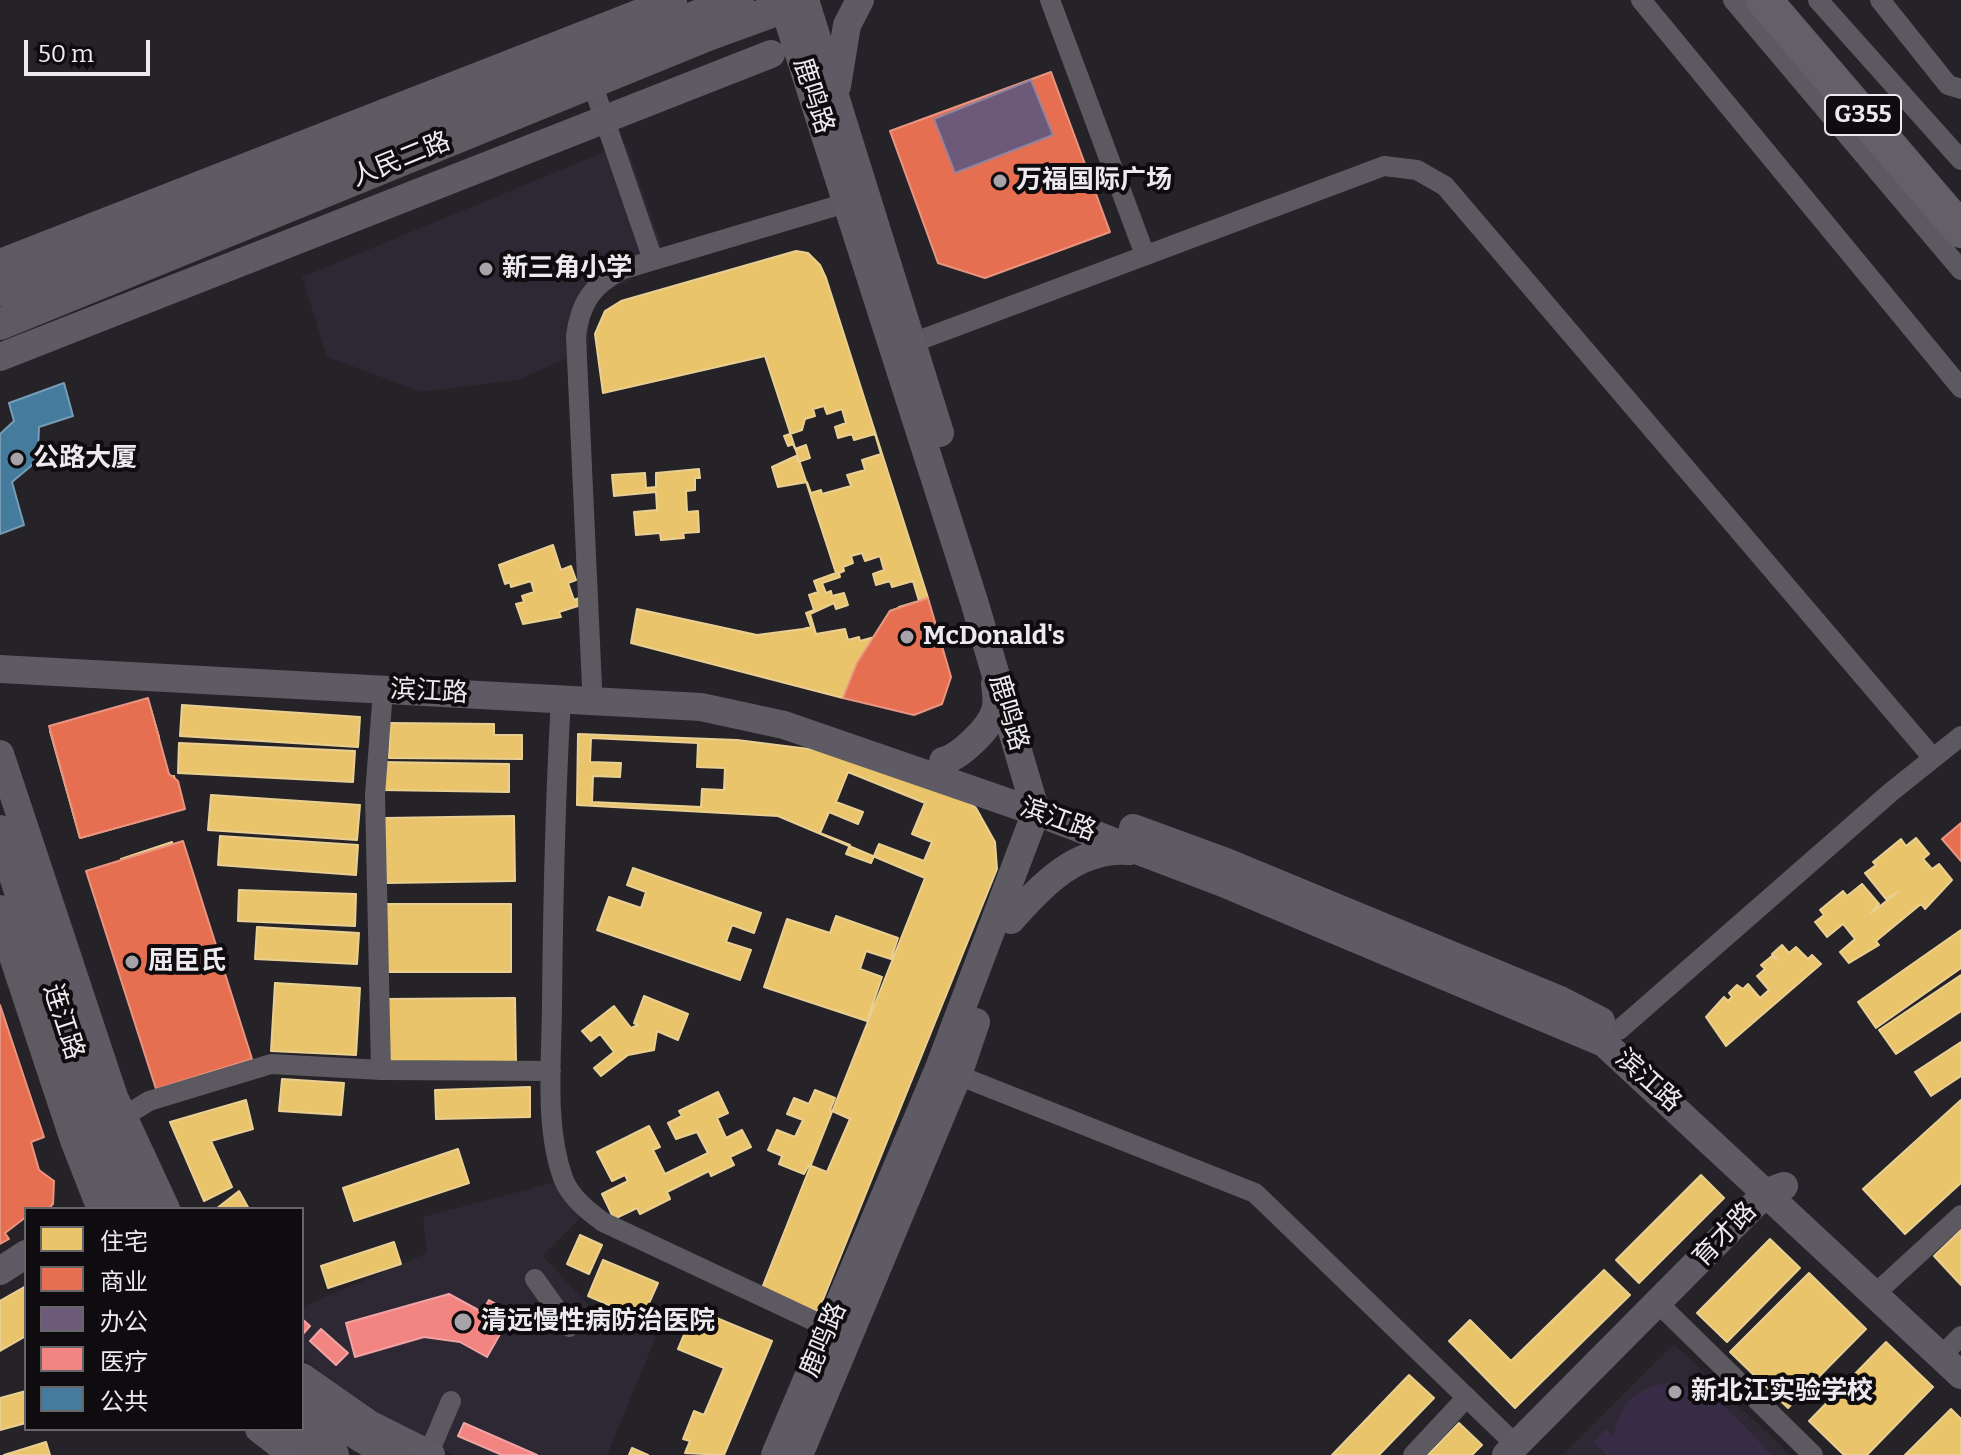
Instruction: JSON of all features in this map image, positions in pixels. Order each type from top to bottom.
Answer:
[{"type":"highway","name":"G355","points":[[1764,0],[1961,230]]},
{"type":"highway","name":"G355","points":[[1792,0],[1961,195]]},
{"type":"main road","name":"人民二路","points":[[0,290],[738,0]]},
{"type":"main road","name":"人民二路","points":[[0,324],[795,2]]},
{"type":"main road","name":"连江路","points":[[0,831],[111,1125],[134,1207]]},
{"type":"main road","name":"连江路","points":[[0,911],[66,1112],[102,1207]]},
{"type":"main road","points":[[304,1402],[393,1455]]},
{"type":"main road","points":[[297,1431],[333,1455]]},
{"type":"street","name":"人民二路","points":[[0,263],[673,0]]},
{"type":"street","points":[[708,35],[733,37],[771,54],[825,97],[847,25],[860,0]]},
{"type":"street","points":[[847,25],[885,0]]},
{"type":"street","points":[[1050,0],[1145,255]]},
{"type":"street","points":[[1641,0],[1961,388]]},
{"type":"street","points":[[1733,0],[1961,270]]},
{"type":"street","points":[[1818,0],[1961,160]]},
{"type":"street","points":[[1880,0],[1948,85],[1961,89]]},
{"type":"street","name":"鹿鸣路","points":[[775,1455],[829,1328],[948,1071],[1011,920],[1044,805],[912,343],[825,97],[795,2]]},
{"type":"street","name":"人民二路","points":[[0,357],[771,54]]},
{"type":"street","points":[[592,83],[653,260]]},
{"type":"street","name":"鹿鸣路","points":[[799,1455],[948,1071],[1044,805],[994,667],[846,203],[825,97]]},
{"type":"street","points":[[912,343],[1384,166],[1417,170],[1445,186],[1933,758]]},
{"type":"street","points":[[592,687],[576,336],[583,304],[592,290],[621,270],[846,203]]},
{"type":"street","name":"滨江路","points":[[0,651],[703,693],[790,712],[943,761],[1143,852],[1604,1043],[1956,1352]]},
{"type":"street","points":[[943,761],[957,755],[993,715],[997,702],[994,667]]},
{"type":"street","name":"滨江路","points":[[0,669],[701,707],[745,714],[1226,862],[1560,1000],[1619,1030],[1776,1193]]},
{"type":"street","points":[[381,1070],[375,795],[383,690]]},
{"type":"street","points":[[561,699],[552,892],[551,1071],[561,1168],[567,1185],[584,1206],[618,1230],[829,1328]]},
{"type":"street","points":[[1619,1030],[1961,736]]},
{"type":"street","points":[[0,754],[111,1125],[165,1207]]},
{"type":"street","points":[[1011,920],[1039,889],[1072,864],[1106,851],[1143,852]]},
{"type":"street","points":[[0,951],[50,1101],[66,1112]]},
{"type":"street","points":[[111,1125],[149,1101],[271,1064],[381,1070],[551,1071]]},
{"type":"street","points":[[948,1071],[1255,1193],[1467,1397],[1516,1452]]},
{"type":"street","name":"育才路","points":[[1516,1452],[1664,1309],[1776,1193]]},
{"type":"street","points":[[1882,1287],[1961,1215]]},
{"type":"street","points":[[0,1271],[24,1255]]},
{"type":"street","points":[[535,1279],[569,1327]]},
{"type":"street","points":[[1664,1309],[1813,1455]]},
{"type":"street","points":[[304,1378],[369,1424],[429,1455],[451,1401]]},
{"type":"street","points":[[1413,1455],[1467,1397]]},
{"type":"street","points":[[262,1431],[293,1455]]},
{"type":"shaded area","name":"新三角小学","points":[[626,143],[667,261],[589,300],[588,349],[517,380],[421,392],[327,357],[302,277]]},
{"type":"shaded area","name":"清远慢性病防治医院","points":[[555,1182],[584,1214],[543,1256],[589,1306],[656,1337],[607,1455],[455,1455],[373,1421],[304,1358],[304,1306],[427,1253],[423,1217]]},
{"type":"shaded area","name":"新北江实验学校","points":[[1674,1344],[1790,1455],[1562,1455]]},
{"type":"shaded area","name":"新北江实验学校","points":[[1675,1383],[1717,1401],[1772,1455],[1607,1455],[1594,1442],[1605,1429],[1614,1437],[1620,1414],[1633,1397],[1652,1387]]},
{"type":"building: 住宅","points":[[796,251],[808,253],[820,265],[826,278],[928,598],[890,611],[857,663],[843,698],[631,643],[637,609],[757,635],[811,627],[806,613],[814,610],[809,595],[818,592],[814,581],[836,573],[765,356],[603,393],[595,334],[605,311],[621,301]]},
{"type":"building: 住宅","points":[[824,406],[827,414],[842,409],[846,423],[835,427],[838,438],[852,434],[854,440],[875,434],[881,454],[862,460],[865,470],[847,475],[851,486],[822,494],[821,490],[811,493],[807,482],[778,487],[772,467],[796,456],[798,462],[810,458],[806,445],[795,449],[793,444],[788,446],[784,436],[802,430],[805,419],[815,416],[813,409]]},
{"type":"building: 住宅","points":[[699,469],[700,478],[695,478],[695,490],[686,491],[687,512],[698,511],[699,532],[683,533],[684,538],[661,540],[660,533],[636,535],[634,512],[657,510],[656,492],[614,496],[612,475],[645,473],[646,488],[656,487],[656,473]]},
{"type":"building: 住宅","points":[[553,545],[561,570],[571,566],[576,580],[568,583],[574,600],[579,598],[581,605],[559,612],[561,617],[523,624],[516,604],[524,602],[522,596],[534,592],[531,581],[511,587],[510,582],[505,584],[499,565]]},
{"type":"building: 住宅","points":[[862,553],[865,561],[880,556],[884,570],[873,574],[876,585],[890,581],[892,587],[913,581],[919,601],[899,607],[903,617],[886,622],[889,633],[860,641],[859,637],[848,640],[845,629],[816,634],[810,614],[834,603],[836,609],[848,605],[844,593],[832,596],[831,591],[826,593],[822,583],[840,577],[843,567],[853,563],[851,556]]},
{"type":"building: 住宅","points":[[149,703],[159,737],[103,753],[114,793],[174,776],[183,809],[80,838],[50,731]]},
{"type":"building: 住宅","points":[[182,705],[360,717],[358,747],[180,736]]},
{"type":"building: 住宅","points":[[390,723],[494,724],[494,735],[522,735],[522,759],[389,758]]},
{"type":"building: 住宅","points":[[578,734],[737,740],[817,750],[958,794],[976,808],[995,842],[997,869],[818,1312],[762,1288],[925,878],[778,816],[577,805]]},
{"type":"building: 住宅","points":[[591,738],[698,743],[697,767],[725,768],[724,790],[702,789],[701,807],[592,802],[593,776],[620,777],[621,763],[590,762]]},
{"type":"building: 住宅","points":[[179,743],[355,751],[353,782],[178,773]]},
{"type":"building: 住宅","points":[[382,762],[509,764],[509,792],[381,790]]},
{"type":"building: 住宅","points":[[848,772],[925,803],[912,834],[932,842],[924,861],[879,844],[871,863],[846,854],[850,845],[820,833],[829,812],[858,824],[863,812],[836,802]]},
{"type":"building: 住宅","points":[[211,795],[360,805],[357,840],[208,830]]},
{"type":"building: 住宅","points":[[514,816],[515,881],[386,883],[385,818]]},
{"type":"building: 住宅","points":[[220,836],[358,845],[356,875],[218,865]]},
{"type":"building: 住宅","points":[[1916,838],[1929,854],[1923,859],[1932,869],[1939,864],[1952,880],[1925,909],[1921,904],[1876,941],[1879,945],[1849,963],[1840,952],[1855,939],[1843,924],[1827,937],[1815,922],[1824,915],[1820,910],[1843,891],[1847,896],[1862,884],[1879,904],[1870,914],[1899,891],[1886,899],[1865,873],[1876,865],[1873,862],[1901,839],[1906,846]]},
{"type":"building: 住宅","points":[[172,842],[244,1058],[198,1073],[185,1033],[213,1024],[198,980],[163,992],[145,940],[180,928],[170,898],[138,909],[121,859]]},
{"type":"building: 住宅","points":[[633,868],[761,913],[754,933],[732,925],[726,942],[751,950],[740,980],[597,930],[609,897],[641,908],[646,892],[627,885]]},
{"type":"building: 住宅","points":[[239,890],[356,894],[355,926],[238,921]]},
{"type":"building: 住宅","points":[[385,904],[511,904],[511,972],[385,972]]},
{"type":"building: 住宅","points":[[836,916],[898,938],[891,959],[866,951],[860,969],[882,977],[867,1021],[764,987],[787,919],[830,933]]},
{"type":"building: 住宅","points":[[257,927],[359,933],[357,964],[255,959]]},
{"type":"building: 住宅","points":[[1961,930],[1961,968],[1876,1028],[1858,1002]]},
{"type":"building: 住宅","points":[[1782,945],[1789,953],[1796,947],[1808,959],[1812,955],[1821,964],[1726,1046],[1706,1017],[1724,997],[1728,1001],[1732,997],[1729,993],[1737,985],[1743,989],[1748,984],[1760,998],[1769,990],[1757,976],[1765,969],[1761,965],[1772,956],[1777,960],[1772,954]]},
{"type":"building: 住宅","points":[[1961,975],[1961,1011],[1896,1054],[1879,1030]]},
{"type":"building: 住宅","points":[[275,983],[360,988],[356,1055],[271,1051]]},
{"type":"building: 住宅","points":[[644,996],[688,1014],[678,1040],[657,1031],[654,1050],[628,1055],[601,1076],[594,1068],[614,1052],[600,1034],[591,1041],[582,1031],[614,1006],[631,1028],[638,1025],[634,1023]]},
{"type":"building: 住宅","points":[[515,998],[516,1063],[387,1065],[386,999]]},
{"type":"building: 住宅","points":[[1961,1042],[1961,1076],[1931,1096],[1915,1072]]},
{"type":"building: 住宅","points":[[282,1079],[344,1083],[341,1115],[279,1111]]},
{"type":"building: 住宅","points":[[530,1087],[530,1117],[436,1119],[435,1090]]},
{"type":"building: 住宅","points":[[815,1090],[835,1098],[830,1110],[850,1119],[827,1172],[809,1165],[804,1174],[779,1164],[782,1156],[768,1150],[777,1130],[795,1137],[803,1120],[787,1114],[794,1098],[809,1104]]},
{"type":"building: 住宅","points":[[718,1092],[728,1113],[717,1118],[726,1138],[742,1130],[751,1147],[730,1157],[734,1165],[711,1176],[709,1171],[667,1192],[670,1199],[640,1214],[637,1208],[614,1219],[602,1194],[628,1181],[625,1175],[612,1181],[597,1152],[649,1126],[660,1147],[653,1150],[665,1174],[708,1153],[697,1132],[676,1139],[668,1123],[682,1116],[679,1111]]},
{"type":"building: 住宅","points":[[246,1100],[253,1129],[211,1141],[232,1187],[204,1201],[170,1122]]},
{"type":"building: 住宅","points":[[1961,1100],[1961,1183],[1905,1234],[1863,1189]]},
{"type":"building: 住宅","points":[[458,1149],[469,1183],[354,1221],[343,1188]]},
{"type":"building: 住宅","points":[[1701,1175],[1724,1198],[1639,1283],[1616,1260]]},
{"type":"building: 住宅","points":[[239,1191],[248,1207],[219,1207]]},
{"type":"building: 住宅","points":[[1961,1230],[1961,1285],[1934,1256]]},
{"type":"building: 住宅","points":[[580,1235],[602,1245],[589,1274],[567,1264]]},
{"type":"building: 住宅","points":[[1770,1239],[1800,1268],[1727,1342],[1697,1313]]},
{"type":"building: 住宅","points":[[394,1242],[401,1264],[328,1288],[321,1266]]},
{"type":"building: 住宅","points":[[603,1260],[658,1283],[642,1319],[588,1296]]},
{"type":"building: 住宅","points":[[1604,1270],[1630,1295],[1515,1408],[1449,1341],[1470,1320],[1511,1361]]},
{"type":"building: 住宅","points":[[1809,1273],[1866,1329],[1788,1408],[1730,1352]]},
{"type":"building: 住宅","points":[[24,1287],[24,1337],[0,1351],[0,1301]]},
{"type":"building: 住宅","points":[[695,1309],[772,1341],[724,1455],[685,1453],[690,1441],[683,1439],[694,1411],[704,1415],[724,1368],[678,1349]]},
{"type":"building: 住宅","points":[[1886,1342],[1933,1387],[1867,1455],[1844,1455],[1809,1421]]},
{"type":"building: 住宅","points":[[1409,1375],[1434,1398],[1379,1455],[1332,1455]]},
{"type":"building: 住宅","points":[[24,1392],[24,1424],[0,1430],[0,1398]]},
{"type":"building: 住宅","points":[[1951,1409],[1961,1419],[1961,1455],[1905,1455]]},
{"type":"building: 住宅","points":[[1459,1423],[1482,1445],[1472,1455],[1428,1455]]},
{"type":"building: 住宅","points":[[46,1442],[50,1455],[4,1455]]},
{"type":"building: 住宅","points":[[632,1448],[648,1455],[629,1455]]},
{"type":"building: 商业","name":"万福国际广场","points":[[1051,72],[1110,232],[985,278],[938,263],[890,131]]},
{"type":"building: 商业","name":"McDonald's","points":[[928,598],[951,677],[942,704],[914,715],[843,698],[857,663],[890,611]]},
{"type":"building: 商业","points":[[148,698],[169,774],[178,781],[185,809],[80,838],[49,726]]},
{"type":"building: 商业","points":[[1961,823],[1961,861],[1942,839]]},
{"type":"building: 商业","points":[[183,841],[252,1059],[156,1089],[86,871]]},
{"type":"building: 商业","points":[[0,1005],[44,1137],[31,1142],[39,1170],[54,1181],[53,1204],[50,1207],[24,1207],[24,1219],[5,1233],[9,1239],[0,1244]]},
{"type":"building: 办公","points":[[1031,80],[1053,135],[955,173],[934,119]]},
{"type":"building: 医疗","points":[[449,1294],[482,1312],[489,1300],[512,1313],[487,1357],[460,1342],[424,1337],[355,1357],[346,1323]]},
{"type":"building: 医疗","points":[[321,1329],[348,1353],[336,1365],[310,1341]]},
{"type":"building: 医疗","points":[[464,1423],[537,1455],[502,1455],[458,1436]]},
{"type":"building: 公共","name":"公路大厦","points":[[64,383],[73,416],[39,427],[38,452],[31,466],[12,482],[24,525],[0,534],[0,434],[14,421],[9,403]]},
{"type":"place","name":"万福国际广场","points":[[1000,181]]},
{"type":"place","name":"新三角小学","points":[[486,269]]},
{"type":"place","name":"公路大厦","points":[[17,459]]},
{"type":"place","name":"McDonald's","points":[[907,637]]},
{"type":"place","name":"屈臣氏","points":[[132,962]]},
{"type":"place","name":"清远慢性病防治医院","points":[[463,1322]]},
{"type":"place","name":"新北江实验学校","points":[[1675,1392]]}]
